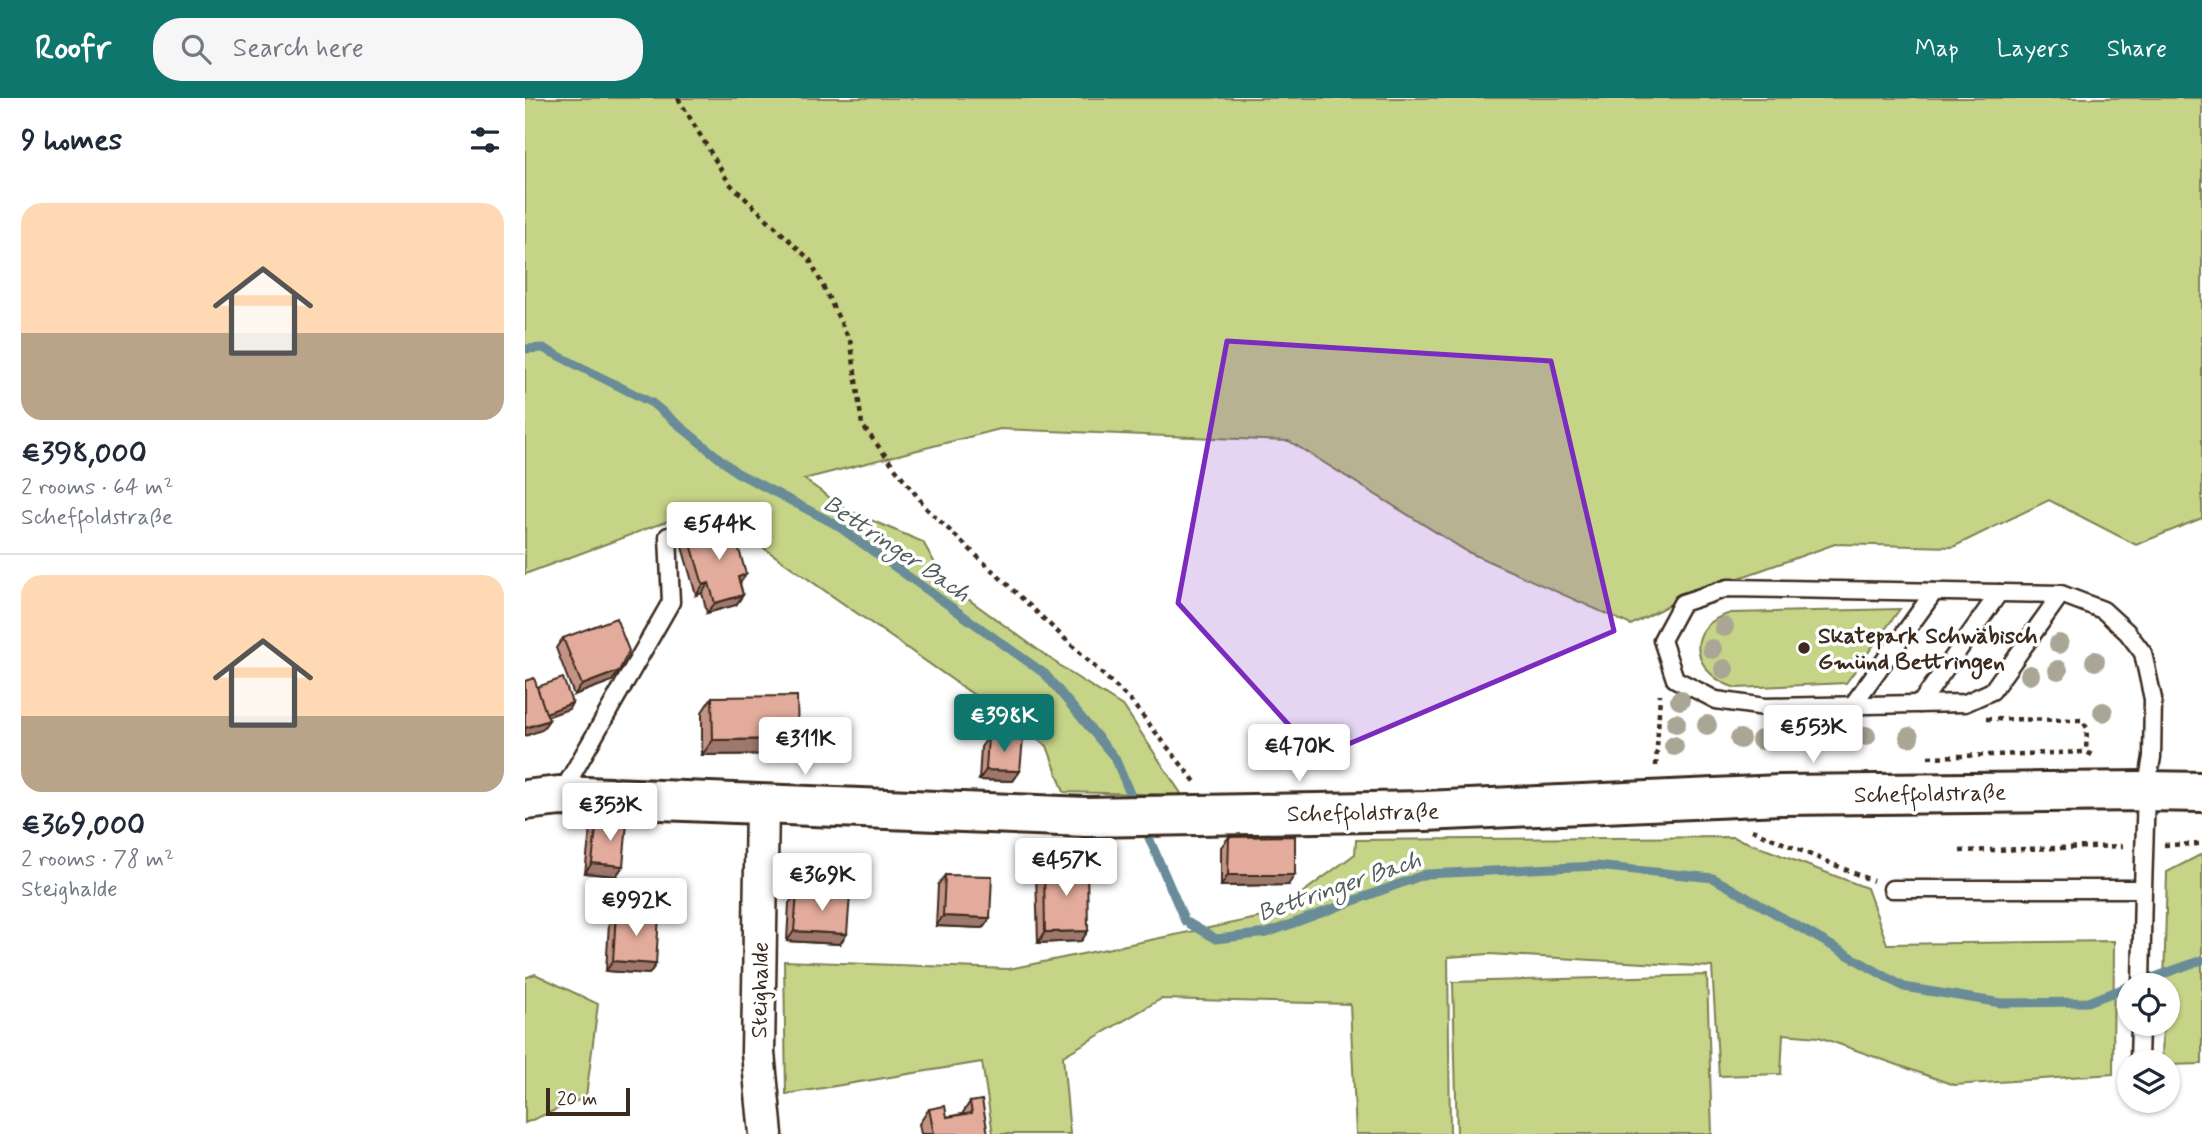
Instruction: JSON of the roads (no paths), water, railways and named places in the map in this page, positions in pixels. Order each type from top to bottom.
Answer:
[{"type":"main road","name":"Scheffoldstraße","points":[[543,798],[1086,817],[1173,817],[1425,811],[1780,795],[2202,792]]},
{"type":"street","name":"Steighalde","points":[[762,804],[758,1053],[765,1134]]},
{"type":"lane","points":[[543,798],[671,602],[668,536]]},
{"type":"lane","points":[[2061,594],[1992,691],[1965,704],[1765,707],[1716,700],[1675,679],[1663,640],[1682,603],[1728,588],[2061,594],[2102,610],[2127,632],[2143,653],[2153,699],[2152,757],[2146,791],[2141,973]]},
{"type":"lane","points":[[1852,706],[1934,592]]},
{"type":"lane","points":[[1920,704],[2000,593]]},
{"type":"lane","points":[[1892,889],[2143,889]]},
{"type":"waterway","name":"Bettringer Bach","points":[[525,349],[543,348],[652,403],[736,472],[835,524],[1045,674],[1115,758],[1136,808]]},
{"type":"waterway","name":"Bettringer Bach","points":[[1143,824],[1185,921],[1216,939],[1267,933],[1426,874],[1596,866],[1713,878],[1904,987],[2001,1003],[2088,1002],[2117,991]]},
{"type":"waterway","name":"Bettringer Bach","points":[[2166,973],[2202,960]]},
{"type":"place","name":"Skatepark Schwäbisch Gmünd Bettringen","points":[[1804,648]]}]
